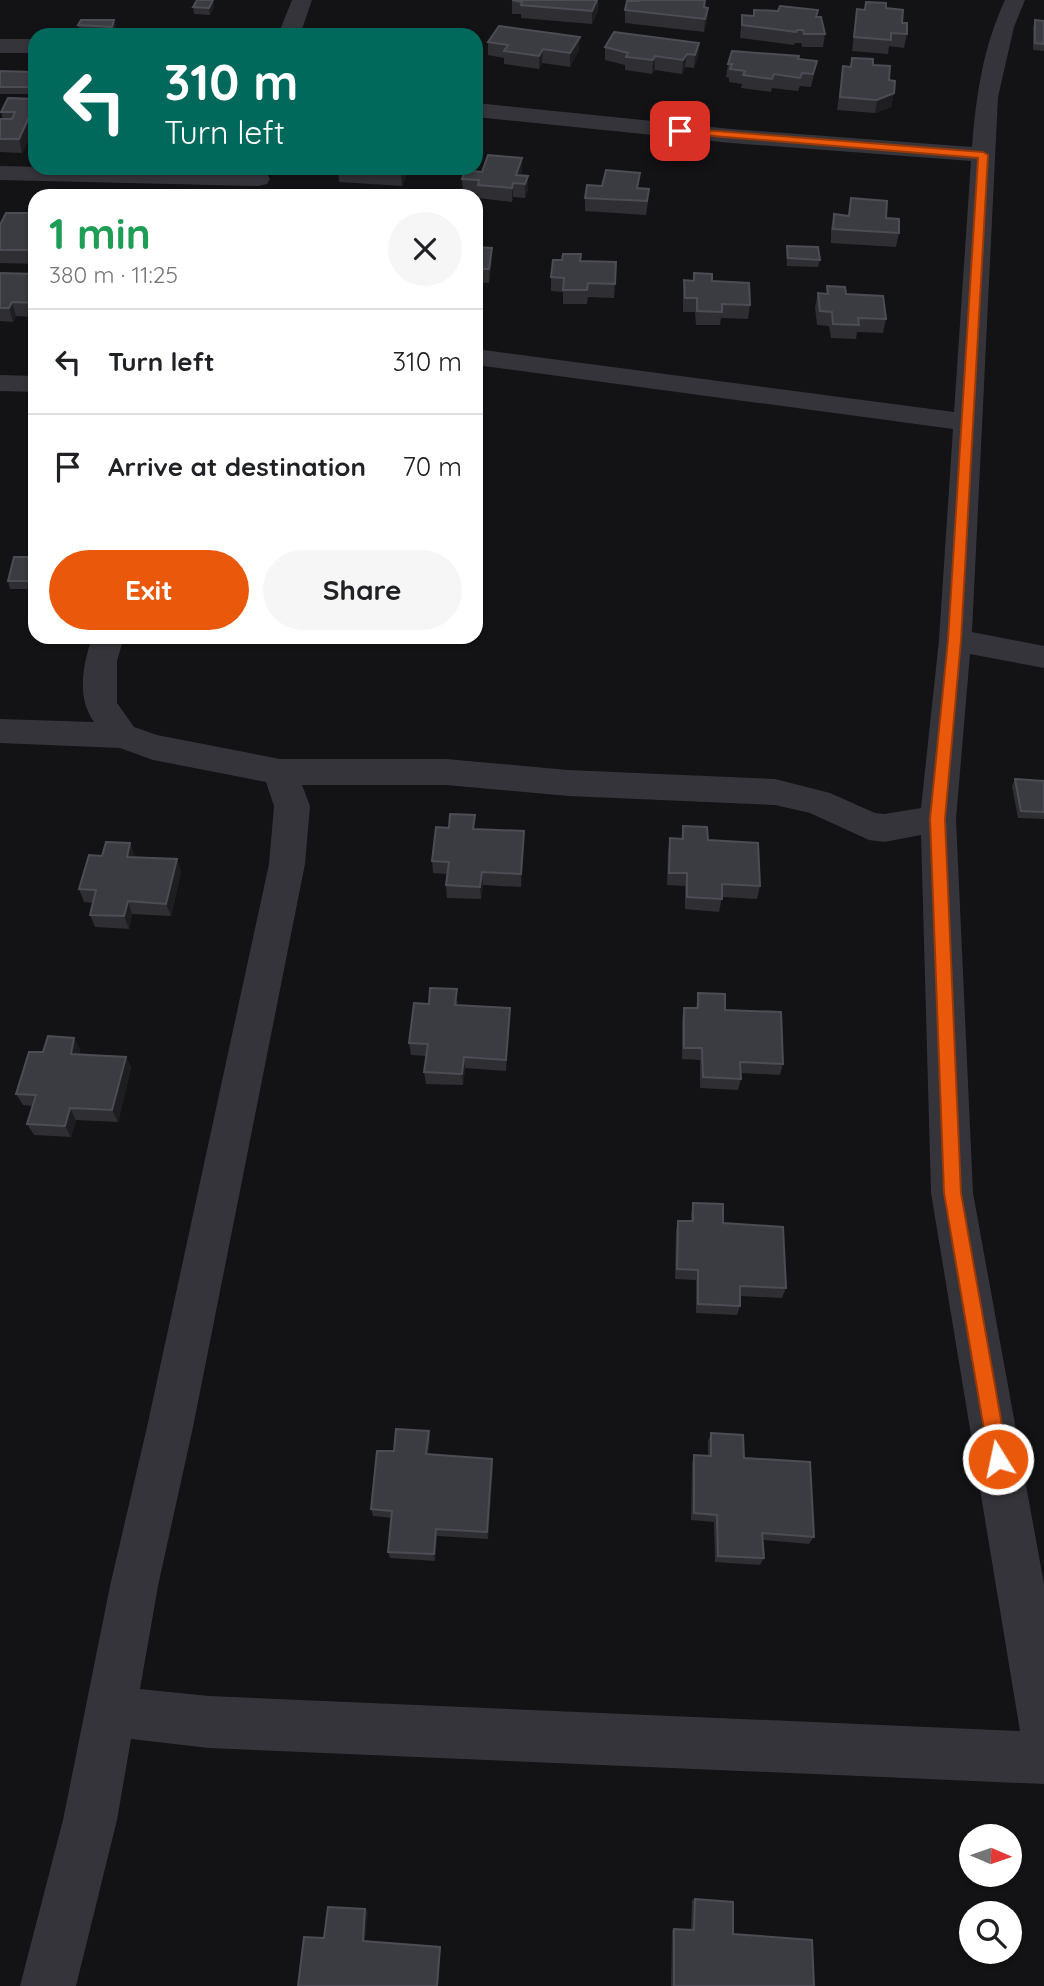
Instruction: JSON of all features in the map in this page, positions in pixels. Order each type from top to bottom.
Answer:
[{"type":"street","points":[[292,28],[302,0]]},
{"type":"street","points":[[1014,0],[1003,27],[987,97],[954,640],[938,819],[953,1193],[1044,1726]]},
{"type":"street","points":[[0,46],[28,46]]},
{"type":"street","points":[[483,111],[731,136],[983,155]]},
{"type":"street","points":[[0,173],[28,174]]},
{"type":"street","points":[[64,175],[257,181]]},
{"type":"street","points":[[483,358],[966,422]]},
{"type":"street","points":[[0,383],[28,384]]},
{"type":"street","points":[[954,640],[1044,657]]},
{"type":"street","points":[[106,644],[102,661],[100,705],[122,736]]},
{"type":"street","points":[[0,731],[122,736],[153,747],[280,772],[446,772],[568,783],[775,792],[818,802],[869,826],[899,827],[938,819]]},
{"type":"street","points":[[48,1986],[90,1820],[134,1586],[170,1427],[286,864],[292,806],[280,772]]},
{"type":"street","points":[[111,1711],[209,1723],[1044,1758]]},
{"type":"building","points":[[197,0],[213,0],[209,8],[193,7]]},
{"type":"building","points":[[512,0],[597,0],[592,11],[521,5],[522,2]]},
{"type":"building","points":[[705,0],[704,7],[708,8],[705,19],[625,10],[627,1]]},
{"type":"building","points":[[866,2],[886,3],[886,8],[903,10],[902,23],[907,23],[907,34],[891,33],[891,40],[854,37],[857,9],[865,10]]},
{"type":"building","points":[[780,6],[818,10],[816,17],[821,17],[825,34],[804,34],[803,30],[796,32],[742,25],[742,15],[754,16],[754,10],[778,11]]},
{"type":"building","points":[[81,20],[114,20],[112,27],[78,25]]},
{"type":"building","points":[[1035,20],[1044,21],[1044,44],[1035,43]]},
{"type":"building","points":[[499,26],[580,37],[570,53],[543,49],[539,56],[504,51],[508,45],[488,42]]},
{"type":"building","points":[[614,32],[699,43],[695,55],[687,54],[683,60],[655,56],[653,60],[626,57],[628,53],[605,47]]},
{"type":"building","points":[[732,51],[799,56],[798,59],[817,61],[813,74],[802,73],[800,78],[774,74],[772,79],[743,75],[745,71],[730,69],[732,64],[728,64]]},
{"type":"building","points":[[852,58],[873,59],[873,65],[890,66],[889,80],[895,81],[894,93],[877,100],[840,97],[843,66],[851,67]]},
{"type":"building","points":[[0,71],[28,72],[28,87],[0,87]]},
{"type":"building","points":[[8,98],[28,99],[28,119],[19,139],[0,139],[0,119],[12,119],[15,112],[1,112]]},
{"type":"building","points":[[488,155],[522,158],[516,175],[528,176],[525,184],[513,183],[512,188],[478,185],[479,180],[462,179],[463,175],[483,175]]},
{"type":"building","points":[[606,170],[640,173],[637,188],[649,189],[647,201],[585,198],[587,185],[602,186]]},
{"type":"building","points":[[851,198],[887,201],[886,218],[899,219],[899,233],[833,229],[834,214],[849,216]]},
{"type":"building","points":[[6,213],[28,213],[28,250],[0,250],[1,223]]},
{"type":"building","points":[[787,246],[818,247],[820,260],[788,258]]},
{"type":"building","points":[[483,247],[492,248],[489,269],[483,269]]},
{"type":"building","points":[[563,254],[581,254],[580,261],[616,262],[615,284],[588,283],[587,290],[563,290],[564,278],[551,277],[553,260],[562,260]]},
{"type":"building","points":[[0,273],[28,274],[28,303],[12,302],[9,308],[0,308]]},
{"type":"building","points":[[694,273],[712,274],[712,281],[749,283],[750,305],[722,304],[722,312],[697,311],[697,298],[685,298],[684,280],[694,281]]},
{"type":"building","points":[[827,286],[845,287],[846,294],[883,296],[886,319],[858,318],[859,325],[833,324],[832,312],[820,311],[818,293],[828,294]]},
{"type":"building","points":[[14,557],[28,557],[28,581],[8,581]]},
{"type":"building","points":[[1015,779],[1044,781],[1044,812],[1021,811]]},
{"type":"building","points":[[450,814],[475,815],[473,829],[524,831],[521,874],[482,872],[480,887],[446,885],[449,862],[432,861],[436,827],[449,828]]},
{"type":"building","points":[[683,826],[707,827],[708,840],[758,843],[760,886],[722,884],[722,899],[687,897],[687,873],[669,873],[670,838],[683,839]]},
{"type":"building","points":[[106,842],[130,843],[127,857],[177,859],[166,904],[128,901],[124,916],[90,915],[96,890],[79,889],[89,855],[102,856]]},
{"type":"building","points":[[430,988],[457,989],[455,1005],[510,1008],[506,1060],[464,1057],[462,1074],[424,1072],[428,1044],[409,1043],[414,1003],[429,1004]]},
{"type":"building","points":[[698,993],[725,994],[725,1010],[781,1012],[783,1064],[740,1062],[741,1079],[703,1077],[702,1048],[684,1048],[684,1008],[698,1008]]},
{"type":"building","points":[[48,1036],[74,1038],[71,1054],[126,1057],[112,1110],[70,1108],[65,1126],[27,1124],[36,1095],[16,1094],[29,1052],[43,1052]]},
{"type":"building","points":[[693,1203],[723,1204],[723,1223],[783,1227],[786,1288],[740,1286],[740,1306],[698,1304],[698,1270],[677,1269],[678,1221],[693,1221]]},
{"type":"building","points":[[396,1429],[429,1431],[426,1454],[492,1459],[487,1532],[436,1529],[434,1554],[388,1552],[392,1511],[371,1509],[377,1451],[394,1451]]},
{"type":"building","points":[[711,1433],[743,1435],[744,1458],[810,1462],[814,1537],[762,1533],[764,1558],[718,1556],[717,1515],[694,1513],[694,1455],[711,1456]]},
{"type":"building","points":[[695,1899],[733,1902],[733,1934],[812,1940],[814,1986],[674,1986],[674,1929],[694,1930]]},
{"type":"building","points":[[328,1907],[365,1909],[363,1941],[440,1947],[437,1986],[298,1986],[304,1937],[324,1938]]},
{"type":"route","points":[[680,131],[983,155],[954,640],[938,819],[953,1193],[998,1459]]}]
